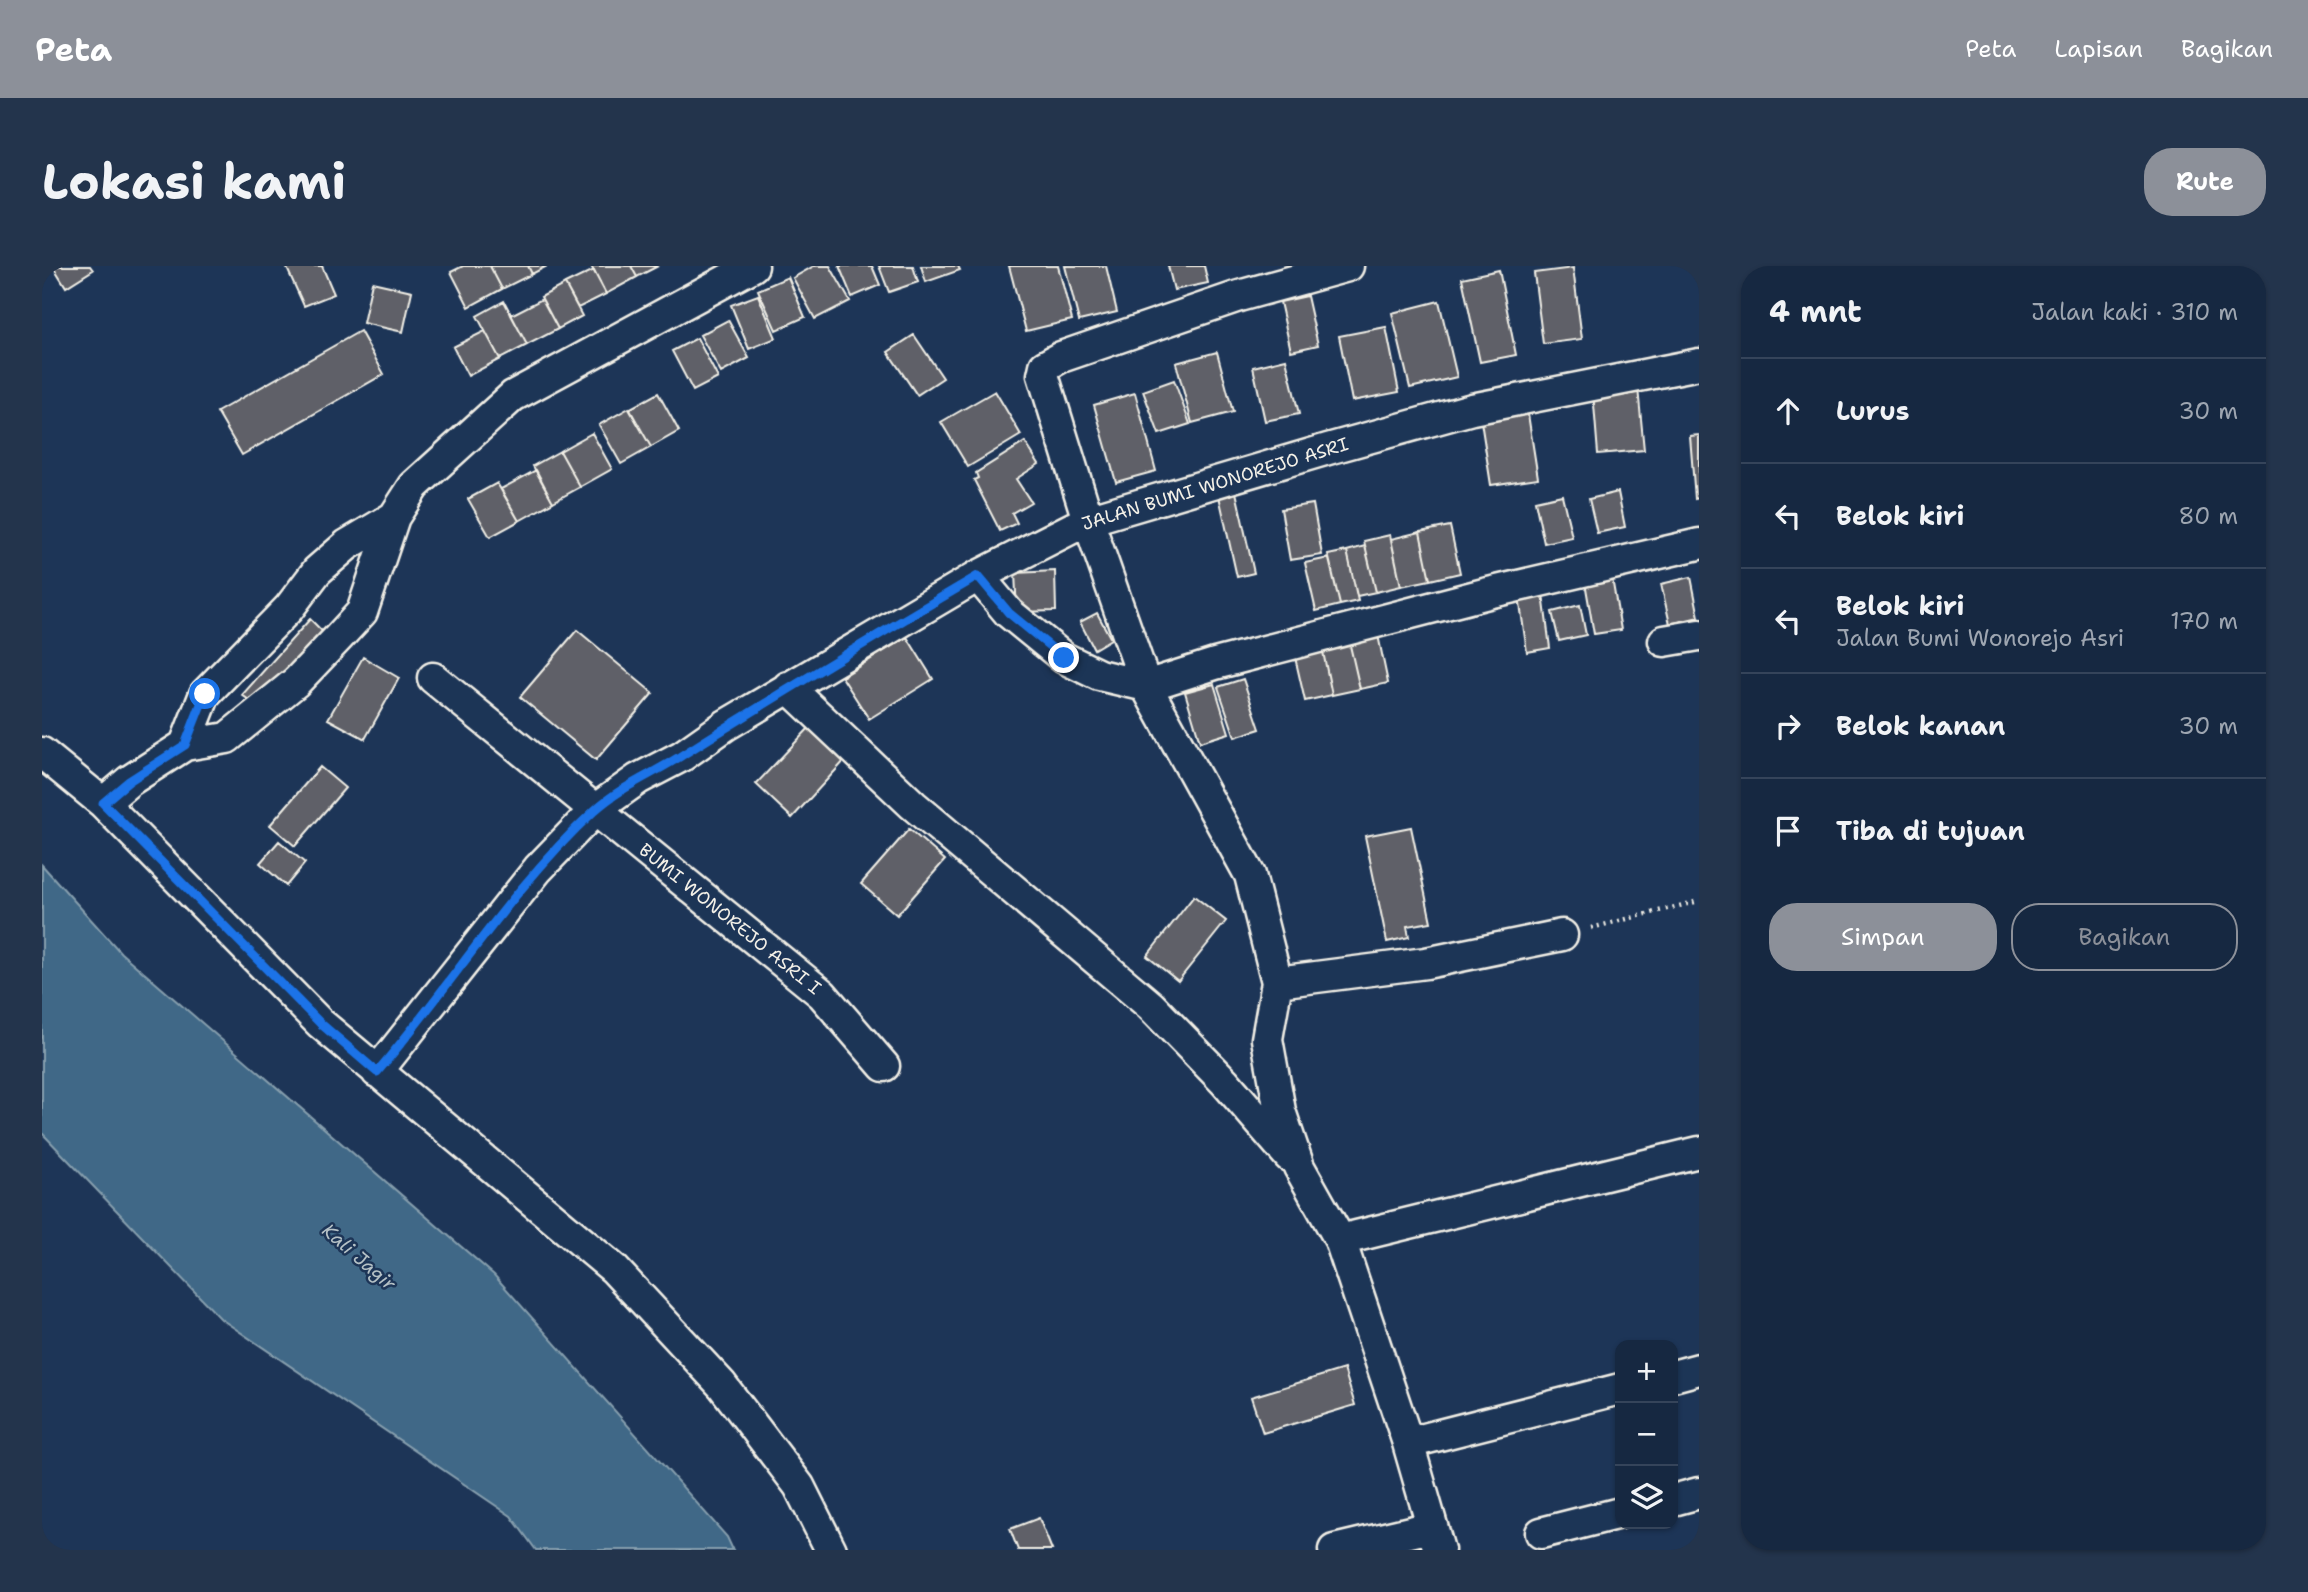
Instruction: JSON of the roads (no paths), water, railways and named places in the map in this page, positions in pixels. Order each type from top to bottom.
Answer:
[{"type":"street","points":[[103,803],[129,781],[185,745],[227,738],[296,681],[362,612],[394,517],[414,486],[513,396],[753,266]]},
{"type":"street","points":[[1298,1167],[1280,1111],[1267,1039],[1277,982],[1250,875],[1146,686],[1046,389],[1045,366],[1062,357],[1239,296],[1348,266]]},
{"type":"street","name":"JALAN BUMI WONOREJO ASRI","points":[[377,1072],[538,869],[596,809],[638,779],[978,576],[1088,520],[1472,409],[1699,364]]},
{"type":"street","points":[[185,745],[205,694],[289,608],[317,570],[347,545],[394,517]]},
{"type":"street","points":[[978,576],[1009,613],[1064,658],[1100,675],[1146,686],[1215,664],[1488,593],[1699,544]]},
{"type":"street","points":[[1664,641],[1699,635]]},
{"type":"street","name":"BUMI WONOREJO ASRI I","points":[[433,678],[822,994],[884,1066]]},
{"type":"street","points":[[789,687],[913,805],[1151,1006],[1225,1082],[1298,1167],[1340,1240],[1408,1443],[1435,1538],[1334,1550]]},
{"type":"street","points":[[42,753],[103,803],[320,1023],[614,1269],[722,1385],[799,1486],[831,1550]]},
{"type":"street","points":[[1277,982],[1426,963],[1562,935]]},
{"type":"street","points":[[1340,1240],[1699,1152]]},
{"type":"street","points":[[1678,1375],[1699,1369]]},
{"type":"street","points":[[1408,1443],[1615,1390]]},
{"type":"street","points":[[1678,1499],[1699,1493]]},
{"type":"street","points":[[1541,1533],[1615,1514]]},
{"type":"water","name":"Kali Jagir","points":[[42,865],[121,953],[494,1275],[727,1537],[733,1550],[536,1550],[511,1516],[221,1319],[42,1133]]}]
